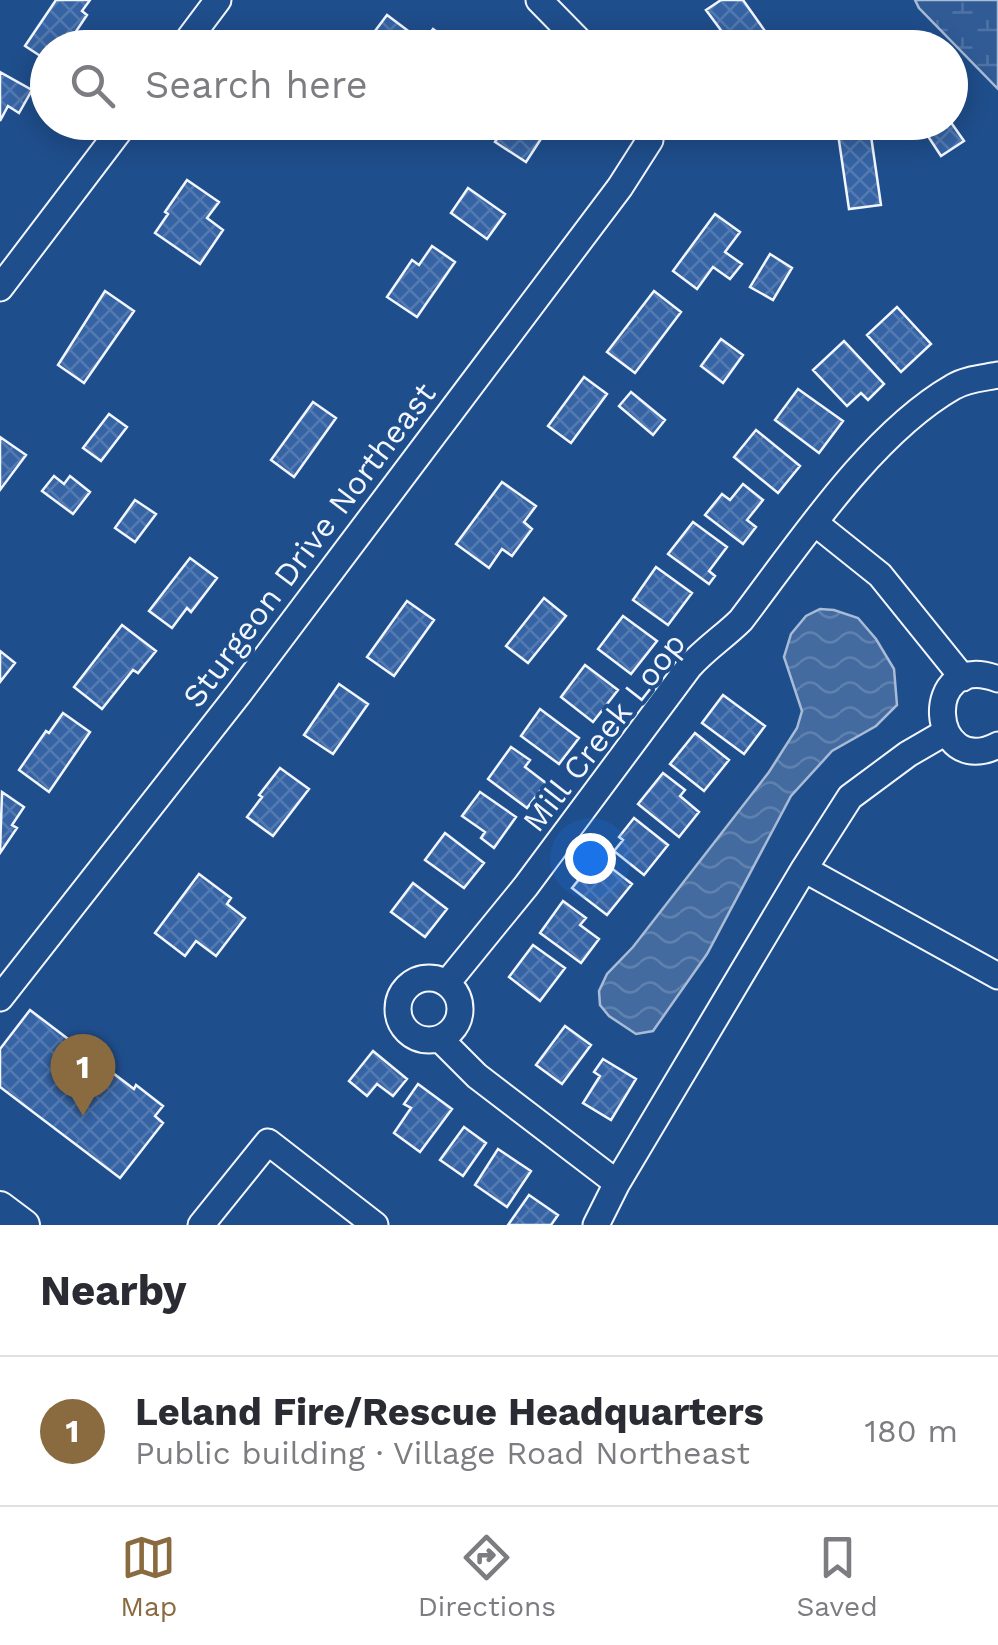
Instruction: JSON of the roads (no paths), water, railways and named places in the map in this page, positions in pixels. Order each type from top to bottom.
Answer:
[{"type":"main road","points":[[0,1206],[24,1225]]},
{"type":"street","points":[[196,30],[218,0]]},
{"type":"street","points":[[540,0],[569,30]]},
{"type":"street","points":[[0,288],[112,140]]},
{"type":"street","name":"Sturgeon Drive Northeast","points":[[0,998],[240,692],[620,187],[650,140]]},
{"type":"street","name":"Mill Creek Loop","points":[[447,983],[526,886],[690,667],[703,651],[742,620],[868,459],[920,410],[957,384],[998,375]]},
{"type":"street","points":[[816,524],[880,574],[963,678]]},
{"type":"street","points":[[997,746],[980,750],[955,742],[946,732],[941,709],[944,696],[963,678],[984,674],[998,679]]},
{"type":"street","points":[[596,1225],[617,1183],[850,797],[908,754],[946,732]]},
{"type":"street","points":[[804,869],[998,976]]},
{"type":"street","points":[[426,978],[447,983],[458,995],[461,1006],[455,1028],[440,1039],[414,1037],[399,1018],[398,1008],[406,988],[426,978]]},
{"type":"street","points":[[440,1039],[477,1076],[617,1183]]},
{"type":"street","points":[[201,1225],[268,1142],[375,1225]]},
{"type":"water","points":[[820,609],[858,618],[876,639],[894,669],[897,705],[876,726],[832,751],[791,796],[707,954],[653,1031],[636,1034],[609,1016],[600,1005],[599,991],[607,974],[633,947],[769,772],[797,728],[802,711],[784,657],[791,634],[806,616]]},
{"type":"place","name":"Leland Fire/Rescue Headquarters","points":[[83,1116]]}]
